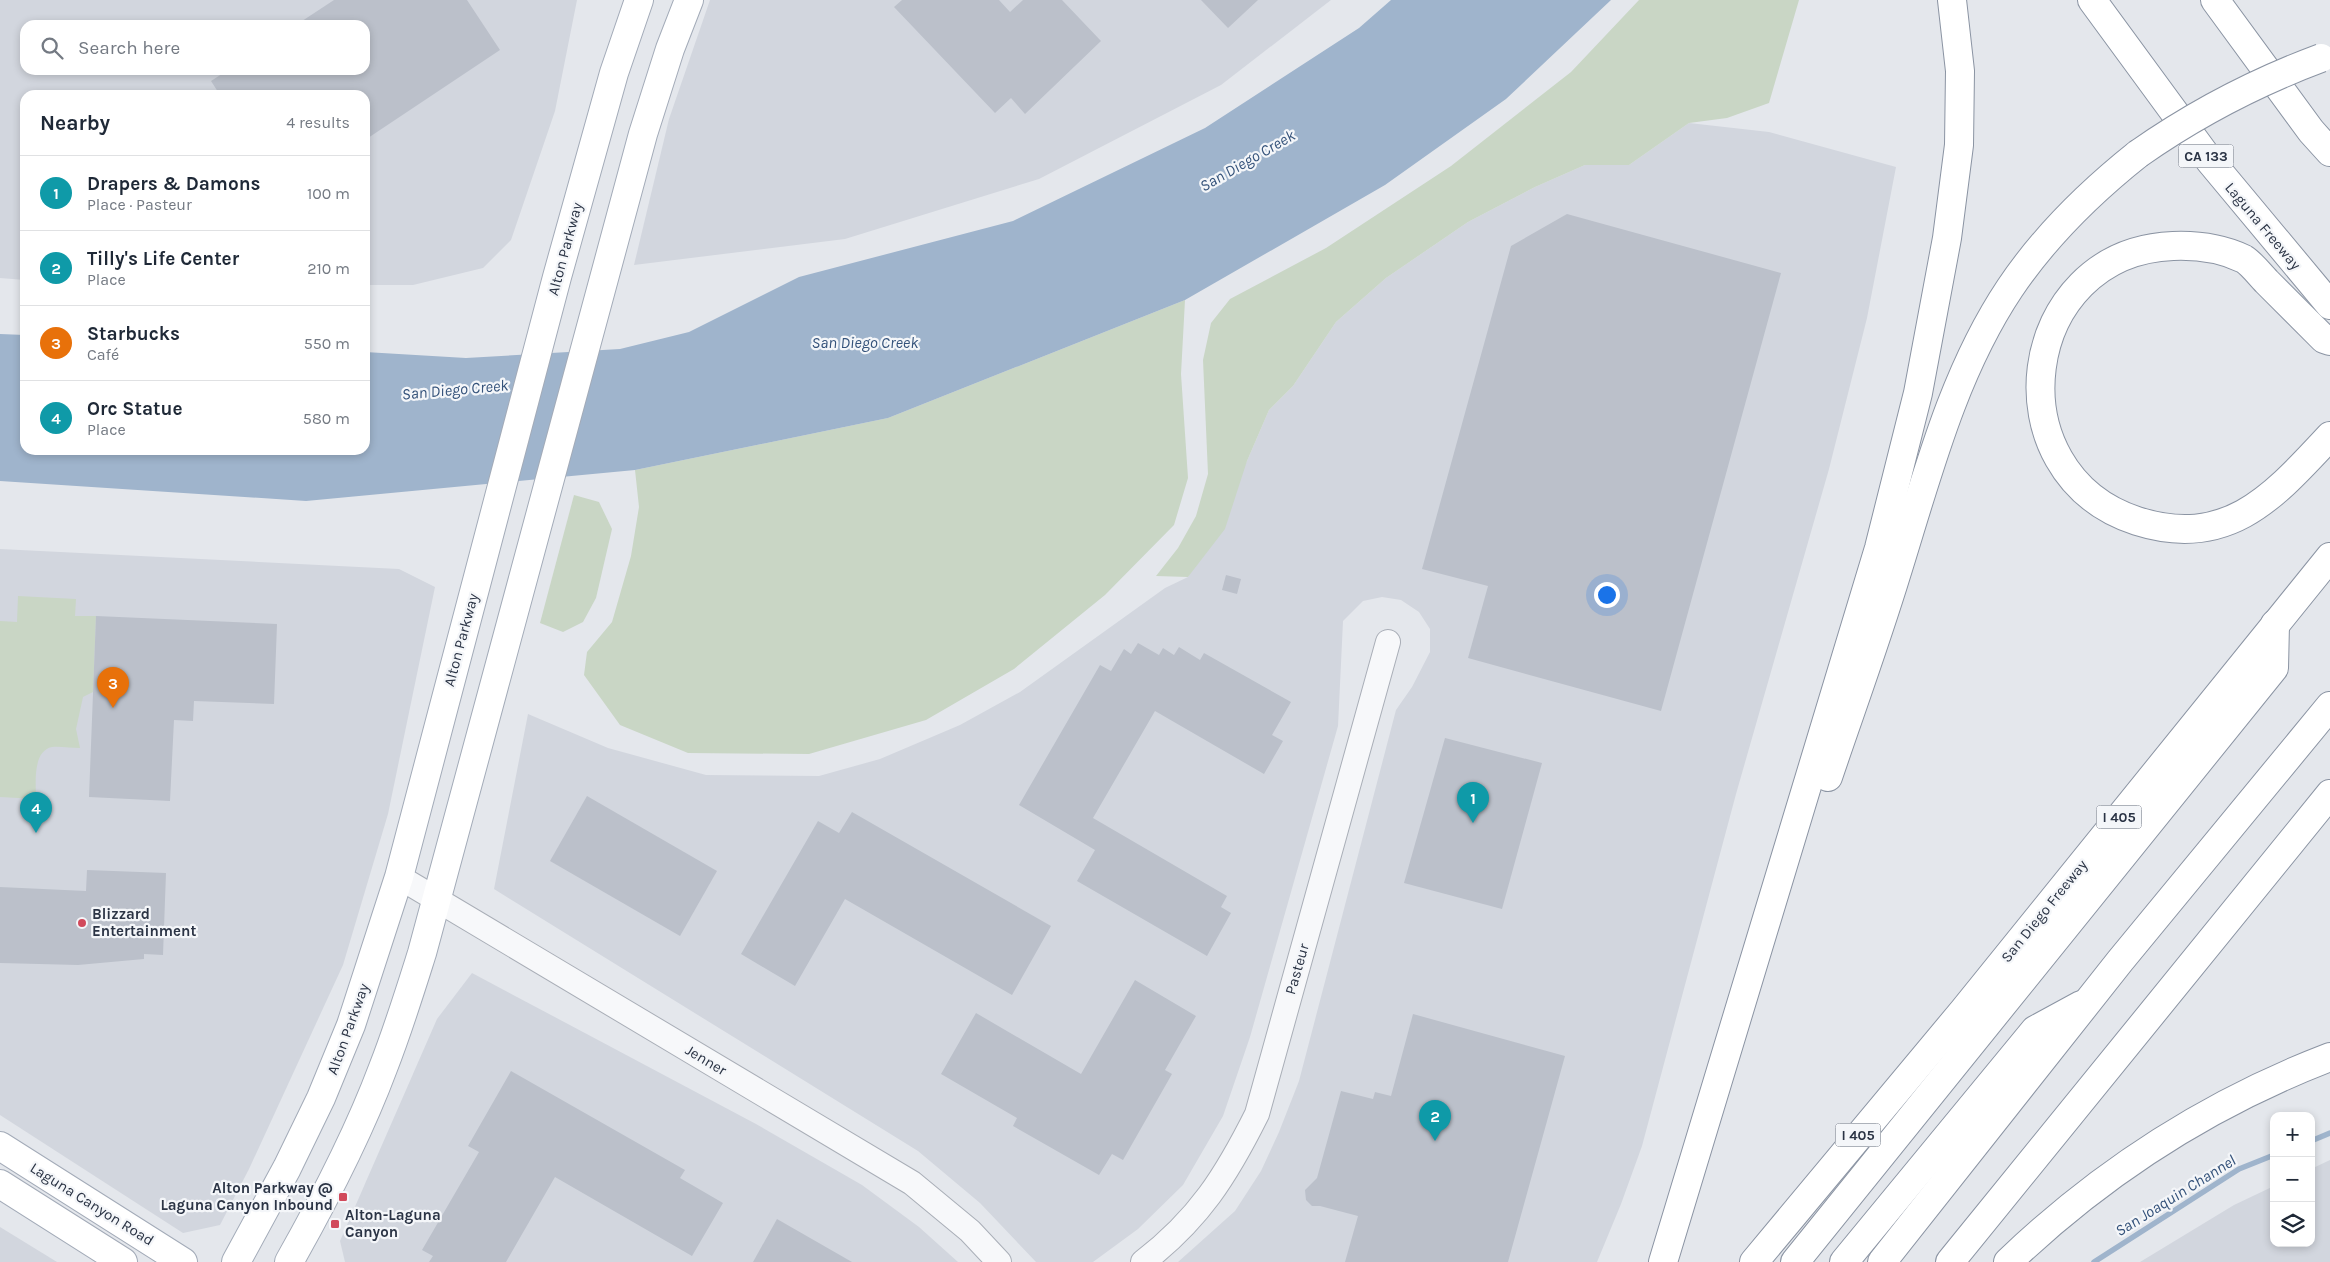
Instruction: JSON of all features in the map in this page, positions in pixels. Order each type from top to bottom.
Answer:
[{"type":"main road","name":"Alton Parkway","points":[[236,1262],[287,1168],[321,1098],[350,1025],[399,877],[598,126],[639,0]]},
{"type":"main road","points":[[289,1262],[331,1182],[383,1068],[422,953],[643,134],[670,49],[689,0]]},
{"type":"main road","points":[[1663,1262],[1878,548],[1918,393],[1948,238],[1958,155],[1960,71],[1952,0]]},
{"type":"main road","name":"Laguna Freeway","points":[[2092,0],[2210,161],[2330,305]]},
{"type":"main road","points":[[2215,0],[2330,152]]},
{"type":"main road","points":[[1663,1262],[1890,598],[1955,395],[1989,324],[2010,288],[2074,210],[2102,183],[2138,154],[2198,114],[2227,98],[2283,72],[2325,57]]},
{"type":"main road","points":[[2330,341],[2324,339],[2246,260],[2204,246],[2171,246],[2144,249],[2122,256],[2104,266],[2084,282],[2068,302],[2056,320],[2047,340],[2041,361],[2039,382],[2040,405],[2044,426],[2053,447],[2074,478],[2103,505],[2127,517],[2162,527],[2192,529],[2212,526],[2257,507],[2283,486],[2330,436]]},
{"type":"main road","name":"San Diego Freeway","points":[[1754,1262],[1964,1010],[2330,556]]},
{"type":"main road","points":[[1794,1262],[2274,668],[2275,624]]},
{"type":"main road","points":[[1882,1262],[2092,1000],[2120,961],[2330,706]]},
{"type":"main road","points":[[1950,1262],[2330,794]]},
{"type":"main road","points":[[1844,1262],[2035,1030],[2092,1000]]},
{"type":"main road","points":[[2008,1262],[2063,1212],[2109,1177],[2183,1128],[2247,1092],[2330,1057]]},
{"type":"main road","name":"Laguna Canyon Road","points":[[0,1146],[183,1262]]},
{"type":"main road","points":[[0,1184],[123,1262]]},
{"type":"street","name":"Pasteur","points":[[1143,1262],[1169,1240],[1206,1201],[1234,1161],[1257,1114],[1388,642]]},
{"type":"street","name":"Jenner","points":[[399,877],[912,1183],[970,1231],[999,1262]]},
{"type":"shaded area","points":[[0,0],[577,0],[555,111],[511,240],[483,268],[413,285],[370,285],[370,90],[20,90],[20,280],[0,278]]},
{"type":"shaded area","points":[[710,0],[1331,0],[1221,85],[1039,179],[845,239],[634,265],[669,119]]},
{"type":"shaded area","points":[[1689,123],[1769,132],[1896,167],[1867,318],[1829,469],[1736,794],[1642,1146],[1597,1262],[1178,1262],[1235,1211],[1261,1171],[1299,1081],[1396,710],[1412,687],[1430,652],[1430,629],[1419,612],[1401,600],[1382,597],[1363,601],[1343,621],[1338,726],[1250,1037],[1223,1116],[1183,1185],[1138,1229],[1093,1262],[1036,1262],[980,1203],[918,1151],[494,889],[528,714],[608,748],[706,775],[819,776],[880,759],[960,725],[1020,692],[1165,588],[1188,577],[1247,461],[1269,410],[1293,386],[1336,322],[1386,278],[1468,222],[1535,187],[1585,165],[1629,165]]},
{"type":"shaded area","name":"Blizzard Entertainment","points":[[0,549],[399,569],[435,587],[388,814],[343,965],[249,1169],[220,1225],[183,1233],[0,1115]]},
{"type":"shaded area","points":[[472,973],[756,1124],[862,1185],[919,1227],[958,1262],[345,1262],[340,1241],[437,1019]]},
{"type":"shaded area","points":[[2330,1160],[2330,1262],[2140,1262],[2234,1205],[2270,1188],[2270,1247],[2315,1247],[2315,1167]]},
{"type":"shaded area","points":[[0,1227],[57,1262],[0,1262]]},
{"type":"green space","points":[[1639,0],[1799,0],[1769,103],[1727,118],[1689,123],[1629,165],[1585,165],[1535,187],[1468,222],[1386,278],[1336,322],[1293,386],[1269,410],[1247,461],[1225,529],[1188,577],[1156,576],[1178,548],[1196,516],[1208,474],[1203,360],[1211,323],[1230,299],[1326,248],[1451,166],[1571,72]]},
{"type":"green space","points":[[1185,300],[1181,374],[1188,478],[1174,525],[1105,595],[1014,669],[926,720],[809,754],[688,753],[620,725],[584,675],[587,652],[612,622],[631,556],[639,507],[635,470],[888,418]]},
{"type":"green space","points":[[574,495],[599,502],[612,529],[596,598],[583,622],[563,632],[540,623]]},
{"type":"green space","points":[[18,596],[76,599],[75,616],[96,616],[93,692],[83,697],[76,729],[80,748],[52,747],[41,755],[36,769],[36,799],[0,797],[0,621],[17,622]]},
{"type":"water","name":"San Diego Creek","points":[[1391,0],[1611,0],[1506,99],[1385,185],[1185,300],[888,418],[635,470],[306,501],[0,481],[0,334],[20,335],[20,455],[370,455],[370,352],[466,358],[620,349],[689,332],[799,277],[1013,221],[1205,128],[1359,28]]},
{"type":"building","points":[[334,0],[467,0],[500,50],[370,137],[370,90],[217,90],[211,81],[220,75],[370,75],[370,20],[304,20]]},
{"type":"building","points":[[902,0],[999,0],[1010,12],[1023,0],[1062,0],[1101,41],[1025,114],[1011,98],[995,113],[894,7]]},
{"type":"building","points":[[1201,0],[1258,0],[1228,28]]},
{"type":"building","points":[[1567,214],[1781,273],[1661,711],[1468,658],[1488,586],[1422,569],[1511,246]]},
{"type":"building","points":[[1226,575],[1241,579],[1237,594],[1222,590]]},
{"type":"building","points":[[96,616],[277,624],[274,704],[194,701],[193,721],[174,720],[170,801],[89,797]]},
{"type":"building","points":[[1138,643],[1159,655],[1163,648],[1174,655],[1179,647],[1200,660],[1204,653],[1291,702],[1272,735],[1283,741],[1264,774],[1155,711],[1093,818],[1227,896],[1221,907],[1231,913],[1207,956],[1077,881],[1095,850],[1019,805],[1100,665],[1111,671],[1124,649],[1131,654]]},
{"type":"building","points":[[1445,738],[1542,763],[1502,909],[1404,883]]},
{"type":"building","points":[[587,796],[717,871],[680,936],[550,861]]},
{"type":"building","points":[[852,812],[1051,926],[1012,995],[845,899],[795,986],[741,954],[818,821],[839,833]]},
{"type":"building","name":"Blizzard Entertainment","points":[[87,870],[166,873],[163,955],[144,954],[144,959],[78,965],[0,963],[0,887],[86,891]]},
{"type":"building","points":[[1135,980],[1196,1016],[1165,1070],[1172,1074],[1123,1160],[1112,1154],[1099,1175],[1013,1126],[1017,1118],[941,1074],[976,1013],[1081,1074]]},
{"type":"building","points":[[1413,1014],[1565,1056],[1508,1262],[1345,1262],[1358,1216],[1320,1206],[1312,1206],[1306,1200],[1305,1190],[1317,1178],[1341,1091],[1373,1099],[1375,1092],[1391,1096]]},
{"type":"building","points":[[511,1071],[685,1170],[680,1178],[723,1203],[692,1256],[555,1177],[506,1262],[429,1262],[433,1256],[422,1250],[479,1152],[468,1146]]},
{"type":"building","points":[[777,1219],[852,1262],[753,1262]]},
{"type":"waterway","name":"San Joaquin Channel","points":[[2315,1139],[2330,1133]]},
{"type":"waterway","name":"San Joaquin Channel","points":[[2094,1262],[2239,1169],[2270,1157]]},
{"type":"place","name":"Starbucks","points":[[113,708]]},
{"type":"place","name":"Drapers & Damons","points":[[1473,823]]},
{"type":"place","name":"Orc Statue","points":[[36,833]]},
{"type":"place","name":"Blizzard Entertainment","points":[[82,923]]},
{"type":"place","name":"Tilly's Life Center","points":[[1435,1141]]},
{"type":"place","name":"Alton Parkway @ Laguna Canyon Inbound","points":[[343,1197]]},
{"type":"place","name":"Alton-Laguna Canyon","points":[[335,1224]]}]
